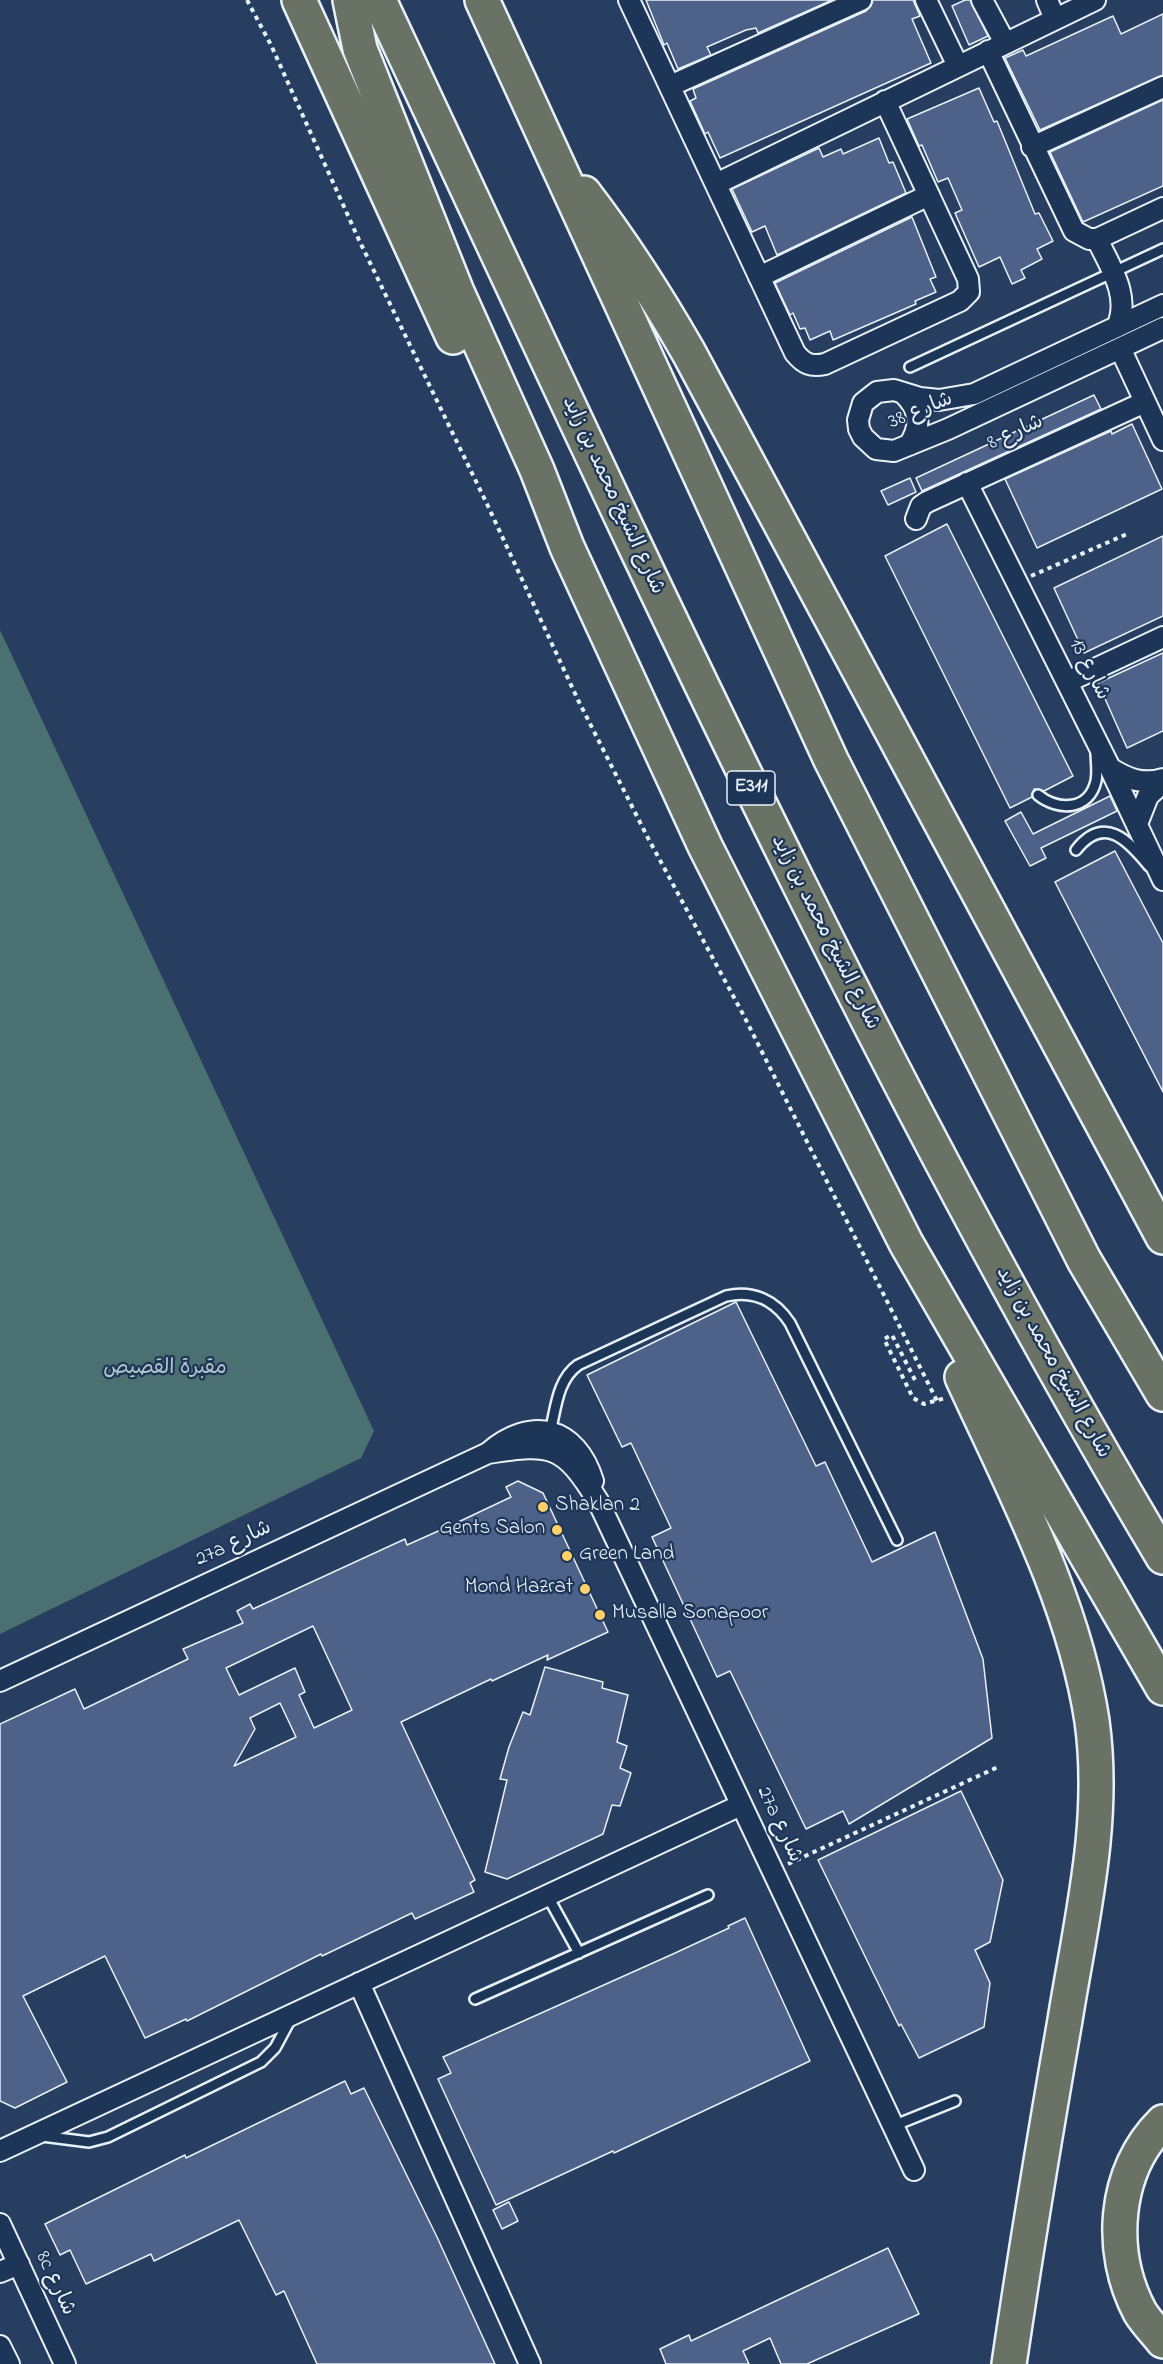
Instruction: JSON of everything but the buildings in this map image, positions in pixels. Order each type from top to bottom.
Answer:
[{"type":"highway","points":[[350,0],[360,49],[478,341],[537,470],[567,547],[705,846],[906,1243],[1163,1688]]},
{"type":"highway","name":"شارع الشيخ محمد بن زايد","points":[[379,0],[740,767],[884,1050],[997,1265],[1116,1478],[1163,1557]]},
{"type":"highway","points":[[482,0],[831,760],[1084,1260],[1163,1394]]},
{"type":"highway","points":[[299,8],[458,348],[538,502],[567,547]]},
{"type":"highway","points":[[548,146],[623,244],[658,297],[1163,1237]]},
{"type":"highway","points":[[906,1243],[923,1292],[1061,1601],[1080,1660],[1092,1721],[1097,1783],[1094,1846],[1009,2364]]},
{"type":"highway","points":[[1163,2122],[1153,2132],[1133,2165],[1122,2199],[1120,2238],[1125,2276],[1129,2286],[1141,2313],[1163,2341]]},
{"type":"street","points":[[629,0],[795,353],[801,360],[816,366],[825,364],[960,301],[969,292],[968,279],[885,101]]},
{"type":"street","points":[[670,86],[861,0]]},
{"type":"street","points":[[982,0],[1032,147],[1070,224],[1081,236],[1097,239],[1163,208]]},
{"type":"street","points":[[1047,0],[1056,19]]},
{"type":"street","points":[[716,184],[1095,0]]},
{"type":"street","points":[[931,2],[958,66]]},
{"type":"street","points":[[1032,147],[1163,87]]},
{"type":"street","points":[[759,277],[929,195]]},
{"type":"street","points":[[1097,239],[1121,292],[1123,310],[1117,327]]},
{"type":"street","points":[[1121,292],[1135,303],[1157,308]]},
{"type":"street","name":"شارع 38","points":[[1157,308],[974,394],[939,400],[886,390],[869,397],[863,404],[858,420],[863,437],[876,449],[894,451],[948,429],[1163,328]]},
{"type":"street","points":[[1120,348],[1163,440]]},
{"type":"street","points":[[903,393],[912,401],[917,412],[916,435],[909,445]]},
{"type":"street","name":"شارع 8","points":[[916,519],[921,506],[927,502],[1145,402]]},
{"type":"street","name":"شارع 13","points":[[967,483],[1110,768],[1163,880]]},
{"type":"street","points":[[1067,682],[1163,637]]},
{"type":"street","points":[[1110,768],[1124,777],[1139,781],[1163,780]]},
{"type":"street","points":[[1137,824],[1148,796],[1163,780]]},
{"type":"street","name":"27a شارع","points":[[488,1453],[502,1441],[518,1433],[550,1432],[568,1439],[582,1453],[593,1479],[598,1501]]},
{"type":"street","name":"27a شارع","points":[[0,1681],[488,1453],[529,1446],[550,1450],[571,1462],[583,1475],[598,1501],[914,2170]]},
{"type":"street","points":[[0,2151],[741,1805]]},
{"type":"street","points":[[359,1983],[530,2364]]},
{"type":"street","name":"8c شارع","points":[[0,2224],[65,2364]]},
{"type":"street","points":[[0,2272],[19,2264]]},
{"type":"street","points":[[0,2346],[9,2364]]},
{"type":"lane","points":[[910,367],[1163,249]]},
{"type":"lane","points":[[1038,795],[1048,803],[1059,807],[1071,806],[1082,801],[1091,793],[1096,782],[1095,738]]},
{"type":"lane","points":[[1076,850],[1083,840],[1094,834],[1106,832],[1117,834],[1135,849],[1163,884]]},
{"type":"lane","points":[[550,1432],[561,1386],[568,1374],[578,1365],[726,1296],[736,1294],[757,1296],[776,1306],[790,1323],[897,1540]]},
{"type":"lane","points":[[547,1895],[579,1953]]},
{"type":"lane","points":[[475,1999],[708,1895]]},
{"type":"lane","points":[[33,2135],[89,2142],[108,2137],[261,2062],[275,2048],[294,2013]]},
{"type":"lane","points":[[893,2127],[955,2101]]},
{"type":"path","points":[[247,0],[271,45],[359,240],[487,504],[578,700],[648,838],[744,1016],[937,1401]]},
{"type":"path","points":[[1017,582],[1127,534]]},
{"type":"path","points":[[915,1380],[892,1335],[884,1339],[913,1398],[924,1404],[968,1391]]},
{"type":"path","points":[[773,1871],[1000,1766]]},
{"type":"green space","name":"مقبرة القصيص","points":[[0,630],[374,1431],[361,1458],[0,1634]]},
{"type":"place","name":"Shaklan 2","points":[[543,1507]]},
{"type":"place","name":"Gents Salon","points":[[557,1530]]},
{"type":"place","name":"Green Land","points":[[567,1556]]},
{"type":"place","name":"Mond Hazrat","points":[[585,1589]]},
{"type":"place","name":"Musalla Sonapoor","points":[[600,1615]]}]
